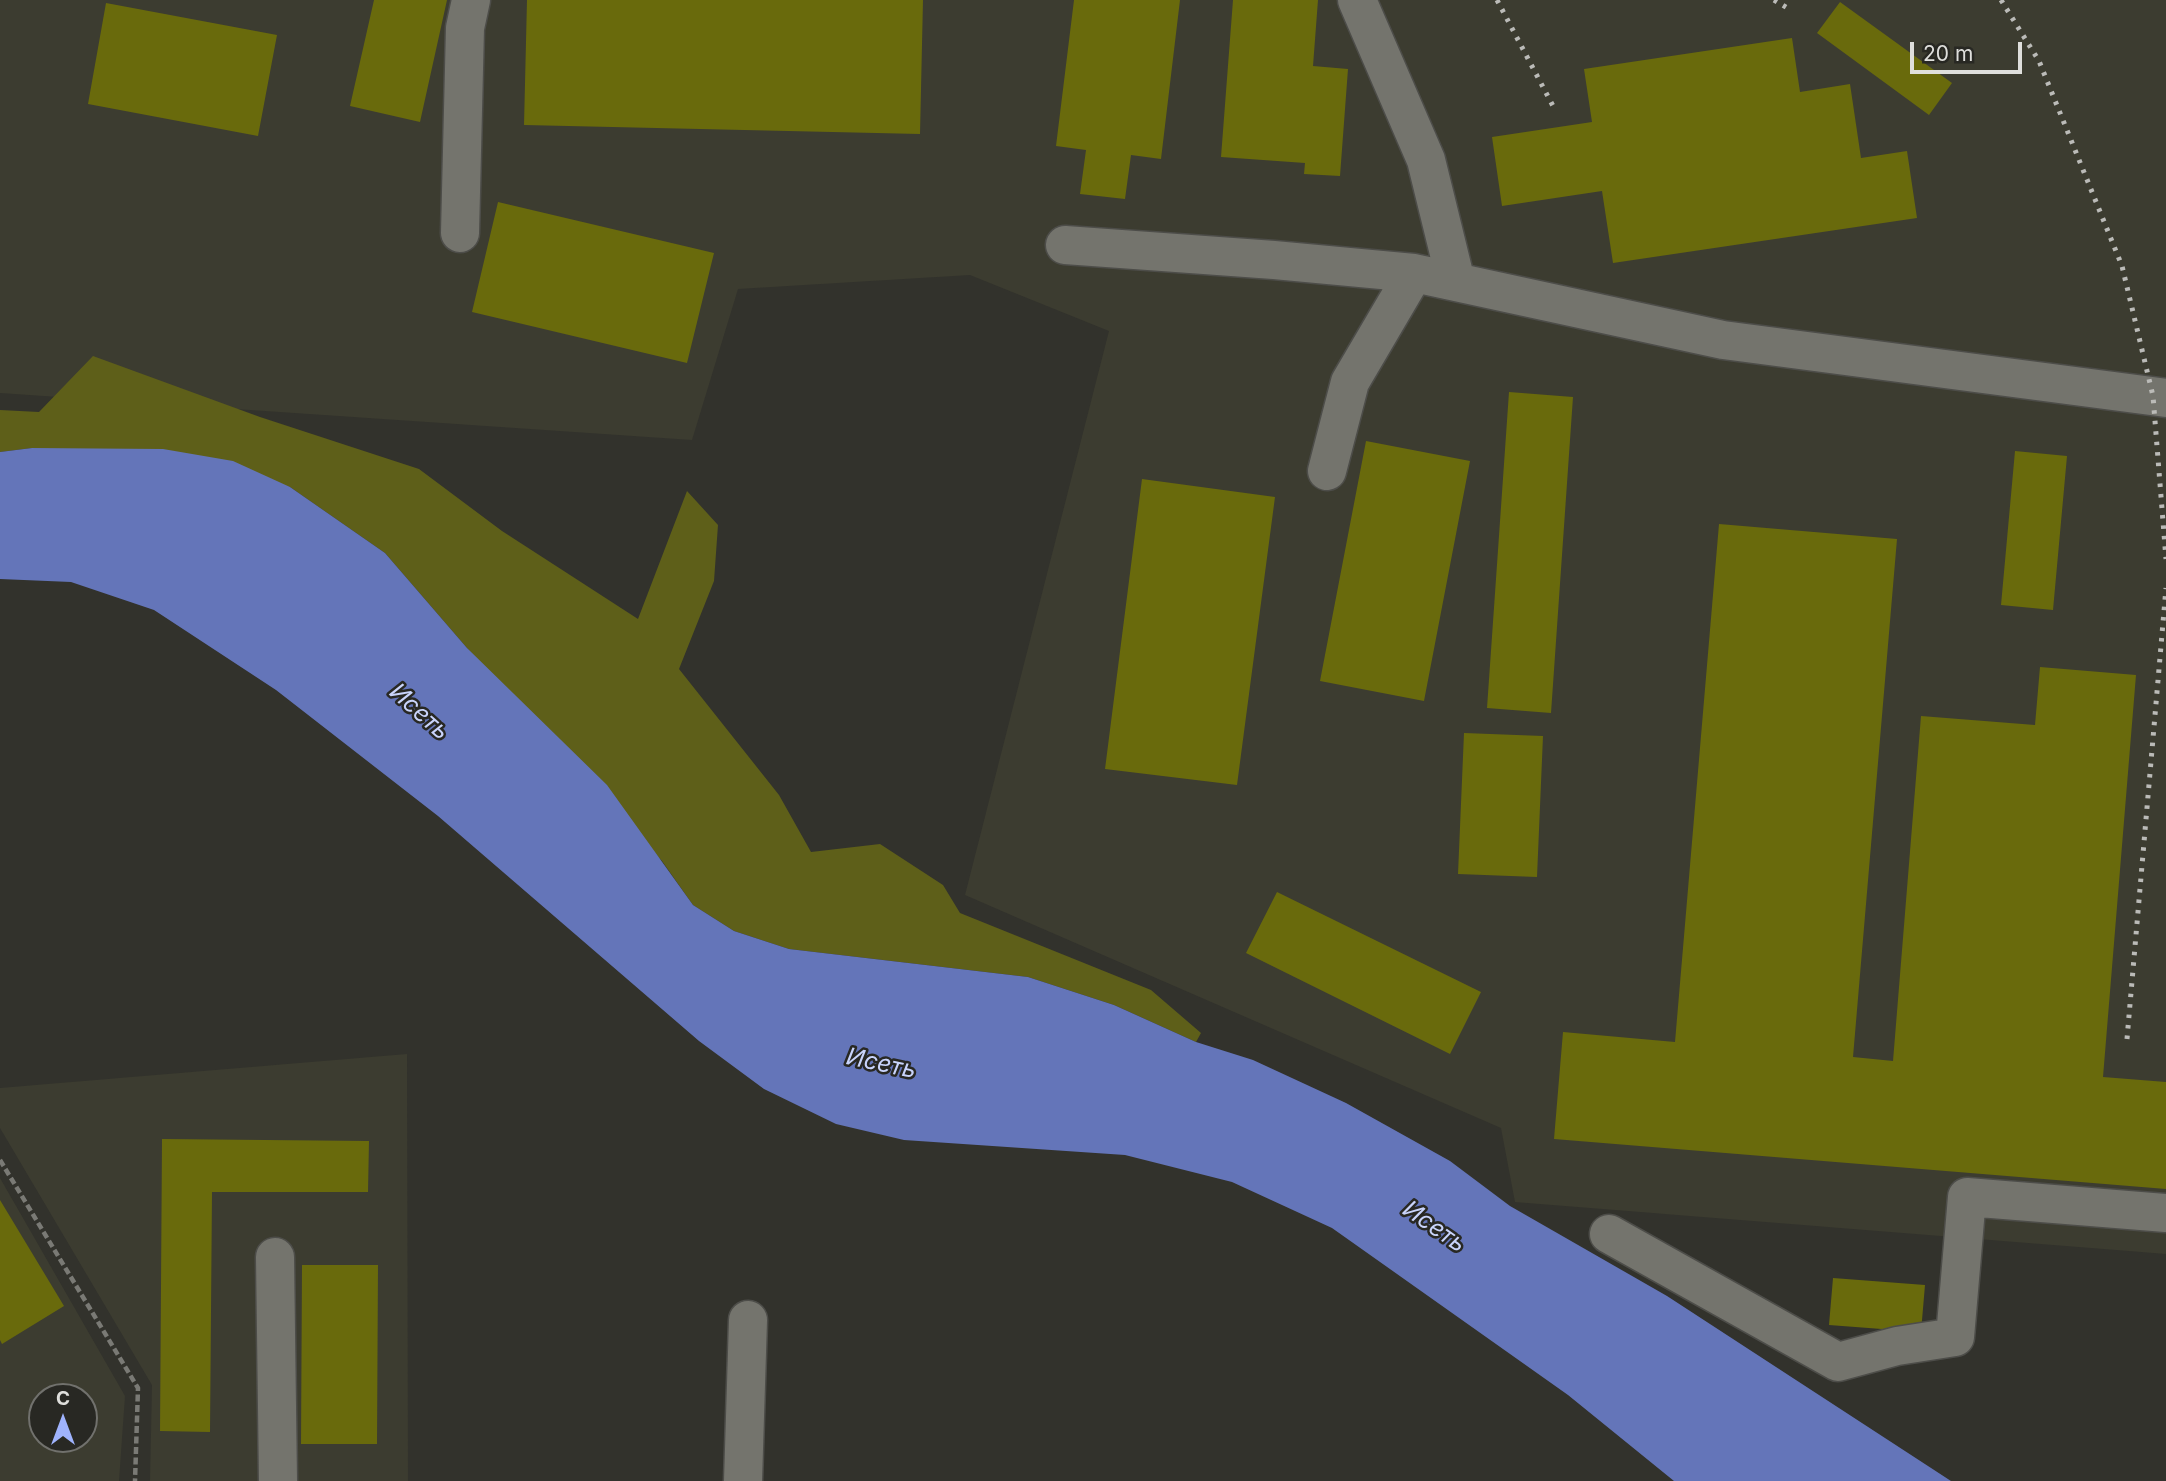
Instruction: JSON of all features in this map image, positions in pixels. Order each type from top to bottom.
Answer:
[{"type":"lane","points":[[460,233],[465,29],[471,0]]},
{"type":"lane","points":[[1357,0],[1426,160],[1456,282]]},
{"type":"lane","points":[[1065,245],[1414,273],[1723,340],[2166,398]]},
{"type":"lane","points":[[1327,471],[1350,382],[1414,273]]},
{"type":"lane","points":[[1609,1234],[1838,1362],[1898,1346],[1955,1337],[1967,1197],[2166,1213]]},
{"type":"lane","points":[[275,1257],[278,1481]]},
{"type":"lane","points":[[743,1481],[748,1320]]},
{"type":"path","points":[[0,1160],[138,1388],[135,1481]]},
{"type":"shaded area","points":[[0,0],[2166,0],[2166,1254],[1515,1202],[1501,1128],[965,895],[1109,331],[970,275],[738,289],[692,440],[0,393]]},
{"type":"shaded area","points":[[93,356],[260,417],[419,469],[502,531],[638,619],[687,491],[718,525],[714,581],[679,669],[779,795],[811,852],[880,844],[943,885],[960,913],[1151,990],[1201,1033],[1196,1042],[1114,1005],[1028,977],[789,949],[734,931],[693,905],[662,861],[467,648],[385,553],[290,487],[32,448],[0,452],[0,410],[39,412]]},
{"type":"shaded area","points":[[407,1054],[408,1481],[150,1481],[152,1385],[0,1128],[0,1088]]},
{"type":"shaded area","points":[[0,1178],[125,1396],[119,1481],[0,1481]]},
{"type":"water","name":"Исеть","points":[[32,448],[163,449],[233,461],[290,487],[385,553],[467,648],[607,785],[693,905],[734,931],[789,949],[1028,977],[1114,1005],[1196,1042],[1253,1060],[1346,1103],[1450,1161],[1510,1206],[1667,1296],[1951,1481],[1674,1481],[1568,1395],[1332,1228],[1232,1182],[1125,1155],[904,1140],[836,1124],[764,1089],[699,1041],[438,816],[276,690],[154,610],[71,582],[0,579],[0,452]]},
{"type":"building","points":[[374,0],[447,0],[420,122],[350,106]]},
{"type":"building","points":[[527,0],[923,0],[920,134],[524,125]]},
{"type":"building","points":[[1074,0],[1180,0],[1161,159],[1131,155],[1125,199],[1080,194],[1086,150],[1056,146]]},
{"type":"building","points":[[1233,0],[1318,0],[1313,66],[1348,69],[1340,176],[1304,174],[1305,163],[1221,157]]},
{"type":"building","points":[[1840,2],[1952,83],[1929,115],[1817,33]]},
{"type":"building","points":[[106,3],[277,35],[258,136],[88,104]]},
{"type":"building","points":[[1792,38],[1800,92],[1850,84],[1861,158],[1907,151],[1917,218],[1613,263],[1602,191],[1502,206],[1492,137],[1592,122],[1584,69]]},
{"type":"building","points":[[498,202],[714,253],[687,363],[472,312]]},
{"type":"building","points":[[1509,392],[1573,397],[1551,713],[1487,708]]},
{"type":"building","points":[[1366,441],[1470,461],[1424,701],[1320,681]]},
{"type":"building","points":[[2015,451],[2067,456],[2053,610],[2001,605]]},
{"type":"building","points":[[1142,479],[1275,497],[1237,785],[1105,769]]},
{"type":"building","points":[[1719,524],[1897,539],[1853,1057],[1893,1061],[1921,716],[2035,725],[2040,667],[2136,675],[2103,1077],[2166,1082],[2166,1189],[1554,1139],[1563,1032],[1675,1042]]},
{"type":"building","points":[[1464,733],[1543,736],[1537,877],[1458,874]]},
{"type":"building","points":[[1277,892],[1481,992],[1450,1054],[1246,953]]},
{"type":"building","points":[[162,1139],[369,1141],[368,1192],[212,1192],[210,1432],[160,1431]]},
{"type":"building","points":[[0,1200],[64,1306],[2,1344],[0,1340]]},
{"type":"building","points":[[302,1265],[378,1265],[377,1444],[301,1444]]},
{"type":"building","points":[[1833,1278],[1925,1285],[1921,1332],[1829,1325]]},
{"type":"railway","points":[[1497,0],[1553,106]]},
{"type":"railway","points":[[1774,0],[1789,9]]},
{"type":"railway","points":[[2001,0],[2039,61],[2122,266],[2153,396],[2166,559]]},
{"type":"railway","points":[[2127,1039],[2166,588]]}]
